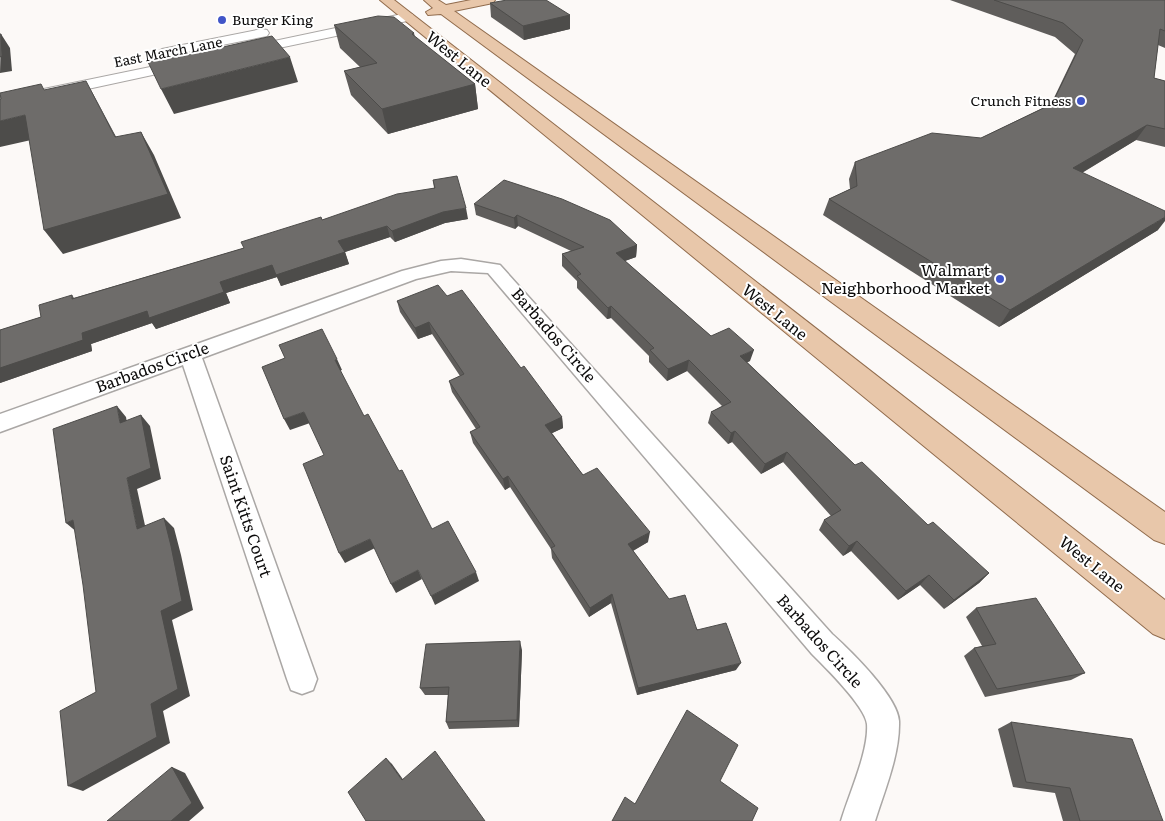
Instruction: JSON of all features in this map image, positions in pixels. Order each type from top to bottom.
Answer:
[{"type":"main road","name":"East March Lane","points":[[145,56],[414,5],[489,0]]},
{"type":"main road","name":"East March Lane","points":[[0,103],[414,5]]},
{"type":"main road","name":"West Lane","points":[[414,5],[1165,530]]},
{"type":"main road","name":"West Lane","points":[[414,5],[1165,622]]},
{"type":"street","name":"Barbados Circle","points":[[0,423],[190,353],[435,267],[474,264],[494,269],[822,644],[856,677],[883,718],[880,749],[858,821]]},
{"type":"street","name":"Saint Kitts Court","points":[[190,353],[302,679]]},
{"type":"building","points":[[507,0],[546,0],[570,15],[523,26],[490,3]]},
{"type":"building","points":[[994,0],[1165,0],[1165,31],[1160,29],[1154,78],[1165,81],[1165,129],[1147,125],[1073,168],[1165,211],[1165,217],[1010,310],[829,199],[857,186],[855,162],[932,133],[981,138],[1052,104],[1083,40],[1063,23]]},
{"type":"building","points":[[378,16],[394,17],[414,33],[412,34],[475,84],[382,109],[344,71],[377,63],[334,25]]},
{"type":"building","points":[[0,34],[2,56],[0,57]]},
{"type":"building","points":[[272,36],[290,57],[161,89],[148,62],[183,56]]},
{"type":"building","points":[[86,81],[115,137],[141,132],[168,194],[44,230],[25,115],[0,121],[0,93],[41,84],[44,90]]},
{"type":"building","points":[[457,176],[466,208],[443,212],[392,231],[387,226],[338,241],[345,252],[276,275],[272,265],[220,282],[224,292],[149,318],[147,311],[82,333],[83,340],[0,368],[0,330],[41,317],[39,305],[72,295],[72,299],[244,248],[241,242],[321,217],[322,220],[397,194],[435,188],[433,180]]},
{"type":"building","points":[[504,180],[562,199],[610,220],[637,245],[616,253],[711,336],[729,328],[754,350],[740,356],[855,465],[862,462],[928,525],[933,522],[989,573],[954,600],[929,575],[906,591],[857,541],[849,546],[824,520],[841,510],[787,452],[765,464],[735,431],[731,433],[711,412],[731,402],[689,360],[668,369],[650,350],[654,348],[611,306],[608,308],[577,276],[581,274],[562,254],[584,247],[517,215],[514,218],[474,204]]},
{"type":"building","points":[[438,285],[447,296],[462,290],[521,368],[524,366],[562,417],[545,425],[583,475],[597,468],[650,532],[628,544],[669,599],[685,595],[697,630],[726,623],[741,663],[638,688],[612,594],[590,608],[551,548],[555,546],[508,476],[503,479],[470,432],[480,427],[449,381],[464,374],[429,322],[415,328],[397,301]]},
{"type":"building","points":[[322,329],[337,359],[335,360],[364,416],[368,414],[399,471],[402,470],[432,529],[448,521],[476,572],[431,596],[418,570],[391,584],[370,539],[339,553],[303,464],[324,455],[304,412],[284,419],[262,367],[285,358],[279,345]]},
{"type":"building","points":[[117,406],[120,423],[141,415],[151,468],[127,478],[137,529],[164,518],[171,546],[182,601],[161,611],[178,689],[151,704],[157,737],[68,786],[60,711],[96,692],[73,520],[66,523],[53,429]]},
{"type":"building","points":[[1036,598],[1085,673],[997,689],[974,648],[996,644],[976,608]]},
{"type":"building","points":[[520,641],[517,720],[446,722],[449,687],[420,688],[426,644]]},
{"type":"building","points":[[687,710],[738,745],[720,781],[758,808],[752,821],[612,821],[625,797],[635,804]]},
{"type":"building","points":[[1011,722],[1132,739],[1163,821],[1080,821],[1070,788],[1026,782]]},
{"type":"building","points":[[435,751],[485,821],[366,821],[348,792],[386,758],[402,780]]},
{"type":"building","points":[[172,767],[192,803],[171,821],[107,821]]},
{"type":"place","name":"Burger King","points":[[222,20]]},
{"type":"place","name":"Crunch Fitness","points":[[1081,101]]},
{"type":"place","name":"Walmart Neighborhood Market","points":[[1000,279]]}]
